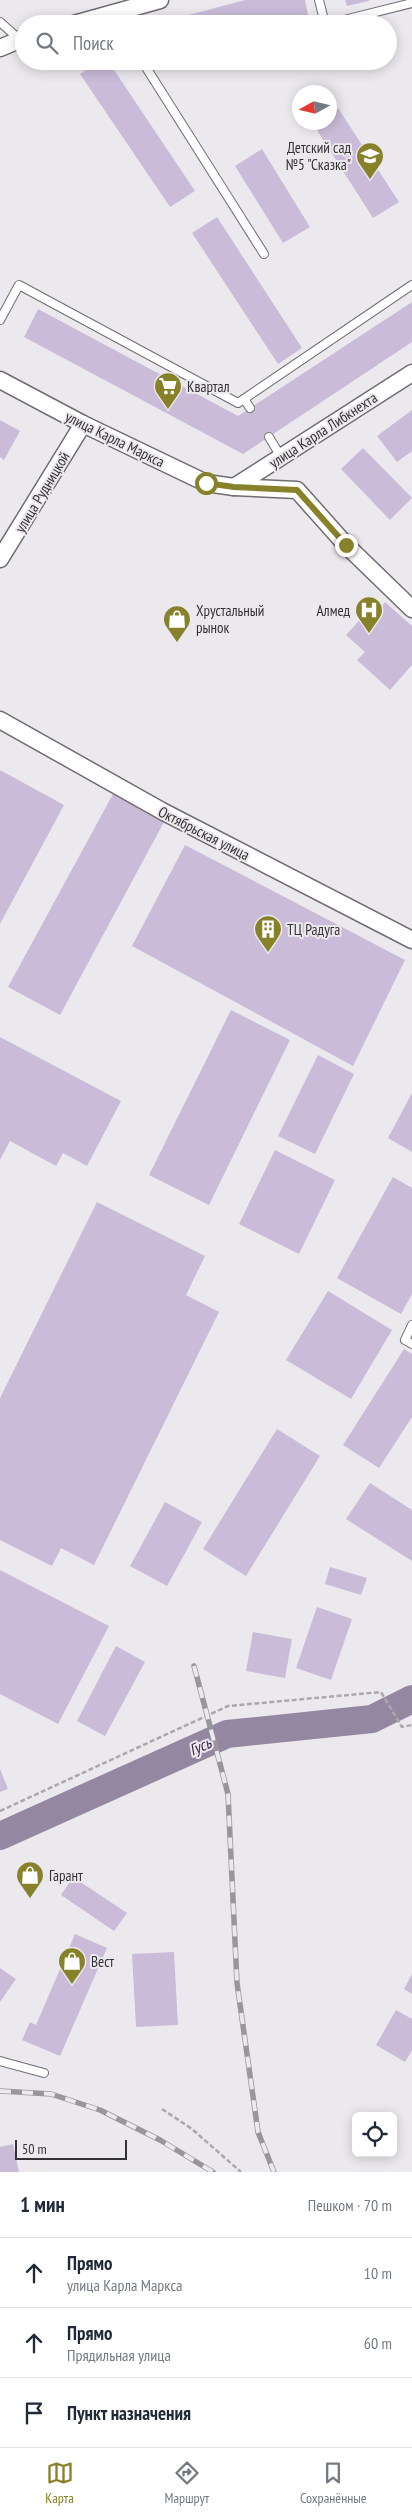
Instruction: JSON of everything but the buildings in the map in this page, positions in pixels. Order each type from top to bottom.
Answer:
[{"type":"street","points":[[123,15],[160,0]]},
{"type":"street","points":[[0,48],[15,42]]},
{"type":"street","name":"улица Карла Либкнехта","points":[[234,487],[412,374]]},
{"type":"street","name":"улица Карла Маркса","points":[[0,380],[83,424],[206,483],[234,487],[297,490],[346,545],[412,609]]},
{"type":"street","name":"улица Рудницкой","points":[[0,559],[83,424]]},
{"type":"street","name":"Октябрьская улица","points":[[0,720],[162,811],[412,940]]},
{"type":"lane","points":[[319,0],[323,15]]},
{"type":"lane","points":[[363,15],[412,3]]},
{"type":"lane","points":[[0,22],[15,34]]},
{"type":"lane","points":[[148,70],[264,254]]},
{"type":"lane","points":[[0,320],[19,285],[238,403],[412,285]]},
{"type":"lane","points":[[244,399],[250,408]]},
{"type":"lane","points":[[269,437],[282,457]]},
{"type":"lane","points":[[412,1326],[405,1340],[412,1344]]},
{"type":"lane","points":[[0,2061],[44,2073]]},
{"type":"path","points":[[0,1811],[228,1706],[381,1692],[402,1727],[412,1725]]},
{"type":"path","points":[[162,2109],[192,2129],[241,2172]]},
{"type":"waterway","name":"Гусь","points":[[0,1836],[227,1734],[372,1719],[412,1699]]},
{"type":"railway","points":[[194,1666],[228,1794],[237,1983],[258,2132],[274,2172]]},
{"type":"railway","points":[[0,2091],[51,2094],[100,2110],[160,2140],[213,2172]]},
{"type":"place","name":"Детский сад №5 \"Сказка\"","points":[[370,180]]},
{"type":"place","name":"Квартал","points":[[168,410]]},
{"type":"place","name":"Алмед","points":[[369,634]]},
{"type":"place","name":"Хрустальный рынок","points":[[177,643]]},
{"type":"place","name":"ТЦ Радуга","points":[[268,953]]},
{"type":"place","name":"Гарант","points":[[30,1899]]},
{"type":"place","name":"Вест","points":[[72,1985]]},
{"type":"route","points":[[206,483],[234,487],[297,490],[346,545]]}]
